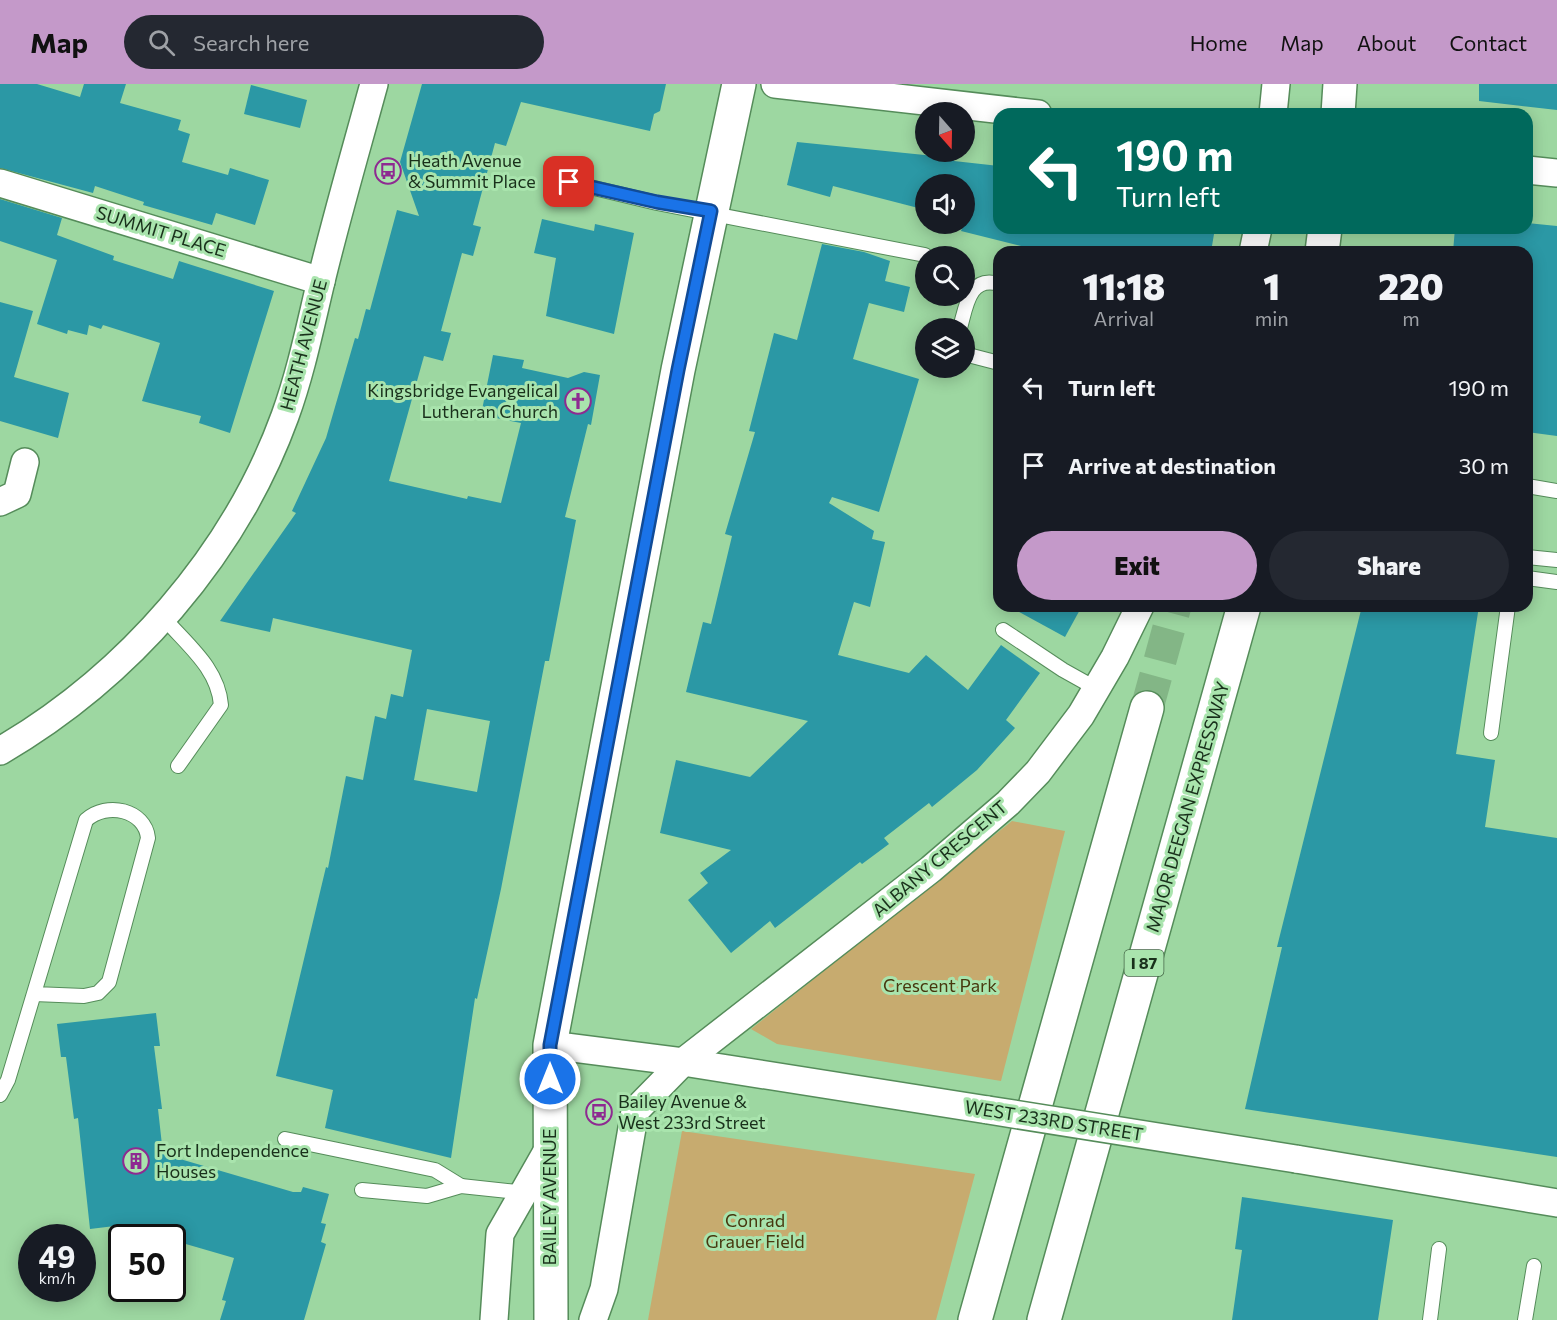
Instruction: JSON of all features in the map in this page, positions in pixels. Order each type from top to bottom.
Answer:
[{"type":"main road","name":"BAILEY AVENUE","points":[[551,1320],[536,1194],[549,1148],[550,1045],[678,370],[739,84]]},
{"type":"main road","points":[[1338,108],[1340,84]]},
{"type":"main road","name":"MAJOR DEEGAN EXPRESSWAY","points":[[1044,1320],[1242,612]]},
{"type":"main road","points":[[975,1320],[1147,708]]},
{"type":"street","name":"HEATH AVENUE","points":[[0,752],[60,713],[111,671],[164,618],[207,563],[251,492],[285,418],[308,345],[321,281],[374,84]]},
{"type":"street","points":[[775,84],[993,109]]},
{"type":"street","points":[[1274,108],[1276,84]]},
{"type":"street","points":[[1533,171],[1557,173]]},
{"type":"street","name":"SUMMIT PLACE","points":[[0,183],[321,281]]},
{"type":"street","points":[[0,502],[17,494],[25,462]]},
{"type":"street","name":"ALBANY CRESCENT","points":[[683,1062],[973,835],[1038,772],[1062,743],[1097,689],[1135,616]]},
{"type":"street","name":"WEST 233RD STREET","points":[[550,1045],[683,1062],[1296,1159],[1557,1203]]},
{"type":"street","points":[[593,1320],[604,1289],[635,1112],[683,1062]]},
{"type":"street","points":[[494,1320],[500,1234],[536,1194]]},
{"type":"lane","points":[[569,182],[657,202],[915,253]]},
{"type":"lane","points":[[963,318],[969,295],[975,287],[993,282]]},
{"type":"lane","points":[[975,357],[993,361]]},
{"type":"lane","points":[[1533,487],[1557,492]]},
{"type":"lane","points":[[1533,557],[1557,560]]},
{"type":"lane","points":[[1533,579],[1557,582]]},
{"type":"lane","points":[[1491,733],[1507,612]]},
{"type":"lane","points":[[164,618],[212,671],[220,687],[221,705],[178,766]]},
{"type":"lane","points":[[1003,630],[1063,670],[1097,689]]},
{"type":"lane","points":[[0,1095],[8,1080],[86,820],[93,813],[107,809],[139,816],[147,827],[148,838],[109,982],[98,993],[84,996],[34,994]]},
{"type":"lane","points":[[285,1139],[435,1170],[461,1186]]},
{"type":"lane","points":[[362,1190],[427,1196],[461,1186],[536,1194]]},
{"type":"lane","points":[[1430,1320],[1439,1249]]},
{"type":"lane","points":[[1525,1320],[1534,1266]]},
{"type":"green space","name":"Crescent Park","points":[[1012,821],[1065,831],[1001,1081],[777,1044],[751,1029]]},
{"type":"green space","name":"Conrad Grauer Field","points":[[682,1131],[975,1174],[936,1320],[648,1320]]},
{"type":"building","points":[[0,84],[37,84],[80,97],[84,84],[126,84],[120,103],[181,120],[178,130],[190,134],[182,162],[228,175],[230,168],[269,180],[255,225],[216,213],[212,225],[143,205],[144,202],[95,186],[93,193],[0,168]]},
{"type":"building","points":[[422,84],[666,84],[660,111],[654,114],[650,131],[521,102],[506,146],[495,143],[473,225],[481,227],[473,256],[462,253],[441,331],[451,333],[443,361],[424,356],[389,481],[467,499],[468,496],[501,503],[521,423],[481,415],[493,355],[524,360],[522,368],[568,378],[584,372],[600,375],[591,425],[588,424],[565,517],[576,520],[549,661],[545,661],[501,889],[477,999],[475,998],[451,1158],[325,1128],[333,1090],[276,1076],[326,867],[328,868],[346,776],[363,780],[375,716],[386,719],[391,694],[403,697],[412,650],[273,618],[270,632],[220,621],[296,513],[292,511],[326,438],[355,338],[358,339],[366,309],[370,310],[397,210],[419,216],[400,162]],"holes":[[[427,709],[490,721],[477,792],[414,780]]]},
{"type":"building","points":[[1479,84],[1557,84],[1557,110],[1479,101]]},
{"type":"building","points":[[251,85],[307,100],[300,128],[244,114]]},
{"type":"building","points":[[797,142],[915,154],[915,162],[963,162],[993,165],[993,234],[1214,234],[1212,246],[1021,246],[973,234],[975,234],[975,174],[915,174],[915,207],[833,186],[830,197],[787,185]]},
{"type":"building","points":[[0,199],[62,218],[57,235],[114,256],[113,260],[173,279],[179,261],[274,291],[230,433],[199,423],[201,416],[142,401],[160,343],[103,325],[101,329],[89,325],[87,335],[68,330],[67,334],[37,324],[57,260],[0,241]]},
{"type":"building","points":[[542,219],[594,231],[595,224],[634,233],[614,334],[546,316],[556,258],[534,253]]},
{"type":"building","points":[[1533,224],[1557,226],[1557,436],[1533,433],[1533,246],[1454,246],[1454,234],[1533,234]]},
{"type":"building","points":[[822,244],[864,252],[890,261],[885,281],[910,287],[904,312],[869,303],[853,359],[919,379],[879,512],[832,497],[829,503],[874,531],[872,539],[885,542],[870,607],[854,602],[838,655],[909,673],[926,655],[968,690],[1001,645],[1040,673],[1006,720],[1015,728],[977,770],[932,807],[929,803],[884,838],[889,844],[862,864],[860,862],[775,928],[770,921],[731,953],[688,900],[708,883],[700,873],[731,850],[660,833],[676,760],[750,777],[808,721],[686,692],[703,622],[711,624],[732,536],[725,534],[755,432],[749,431],[774,333],[797,340]]},
{"type":"building","points":[[0,302],[33,311],[14,377],[69,393],[58,438],[0,421]]},
{"type":"building","points":[[1019,612],[1079,612],[1065,637]]},
{"type":"building","points":[[1361,612],[1478,612],[1456,754],[1495,760],[1485,827],[1557,838],[1557,1157],[1245,1109],[1282,947],[1277,947]]},
{"type":"building","name":"Fort Independence Houses","points":[[156,1013],[160,1046],[154,1046],[162,1109],[158,1109],[163,1154],[293,1192],[301,1192],[303,1187],[329,1194],[321,1223],[326,1224],[321,1242],[326,1244],[304,1320],[220,1320],[226,1301],[222,1300],[234,1258],[186,1244],[186,1224],[108,1224],[108,1227],[96,1228],[96,1224],[89,1224],[78,1118],[74,1119],[66,1057],[61,1057],[57,1024]]},
{"type":"building","points":[[1242,1197],[1393,1220],[1378,1320],[1232,1320],[1242,1250],[1235,1249]]},
{"type":"tunnel","points":[[1147,708],[1173,612]]},
{"type":"place","name":"Heath Avenue & Summit Place","points":[[388,171]]},
{"type":"place","name":"Kingsbridge Evangelical Lutheran Church","points":[[578,401]]},
{"type":"place","name":"Bailey Avenue & West 233rd Street","points":[[599,1112]]},
{"type":"place","name":"Fort Independence Houses","points":[[136,1161]]},
{"type":"route","points":[[550,1079],[550,1045],[678,370],[711,211],[657,202],[569,182]]}]
